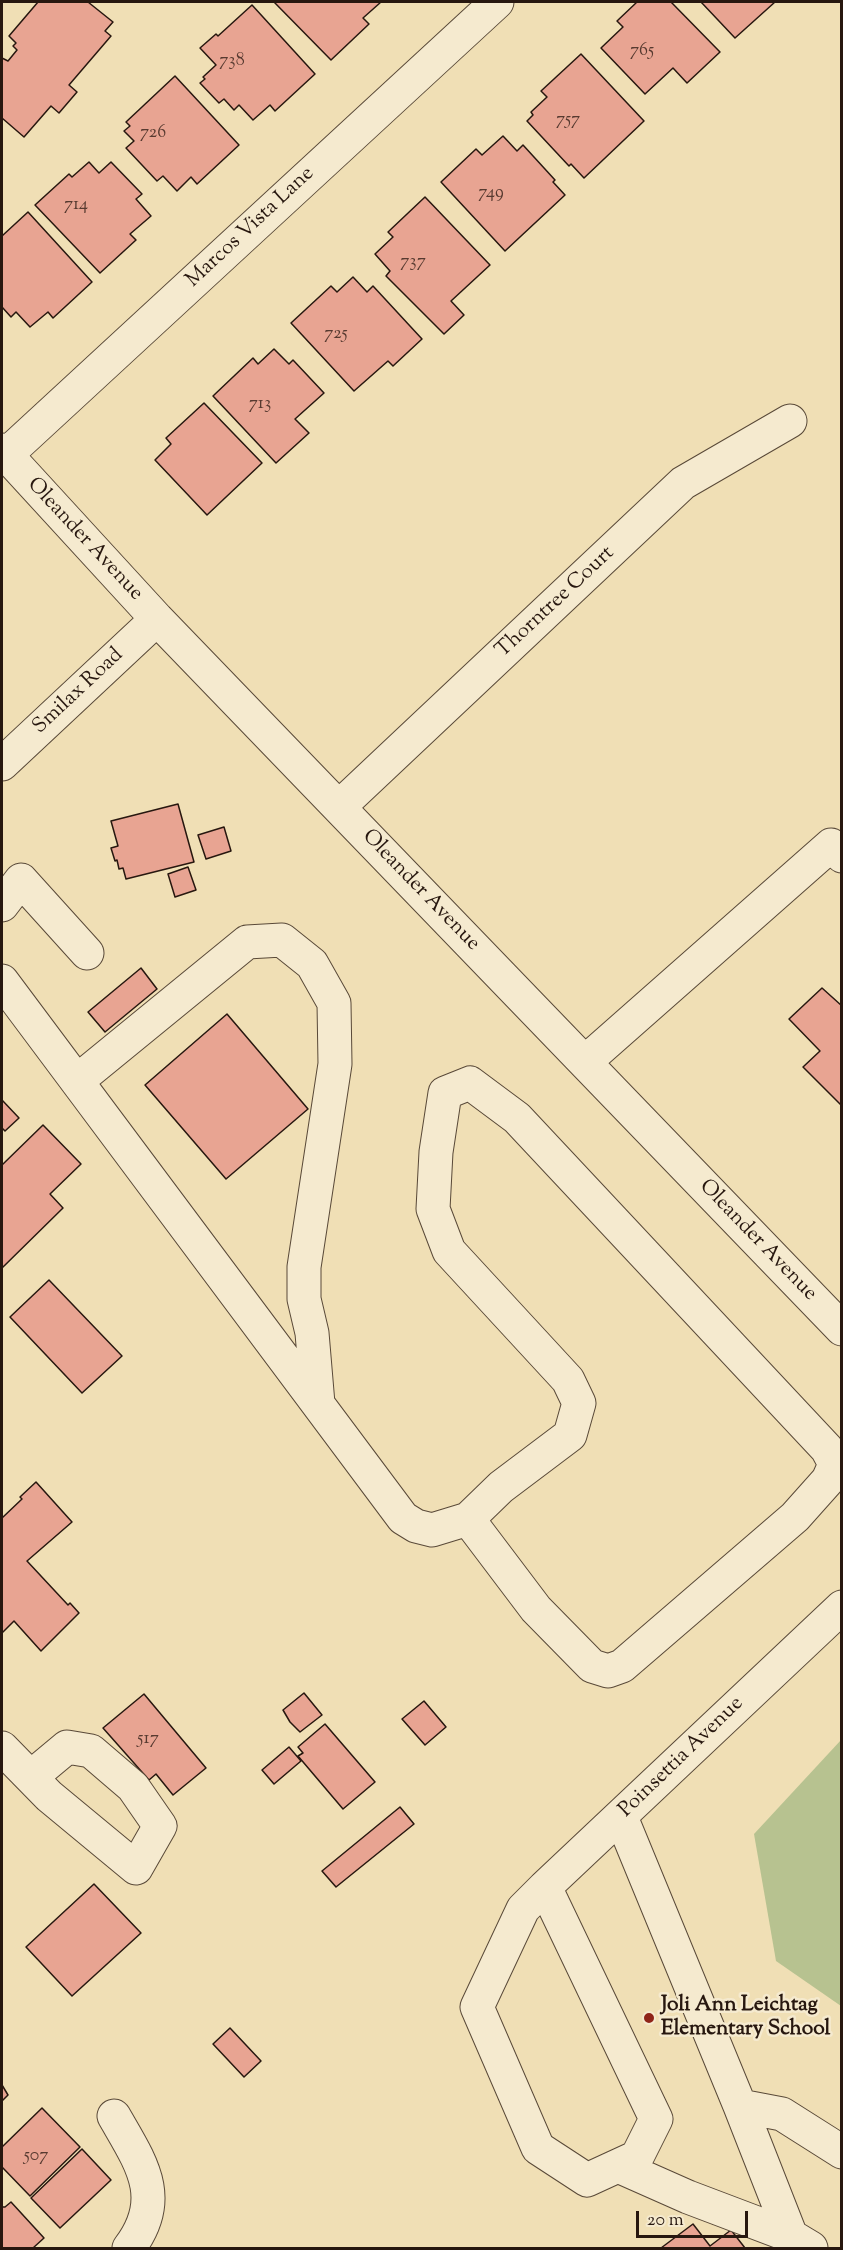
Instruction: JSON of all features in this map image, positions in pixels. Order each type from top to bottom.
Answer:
[{"type":"street","name":"Marcos Vista Lane","points":[[4,453],[497,2]]},
{"type":"street","name":"Thorntree Court","points":[[339,807],[683,483],[790,422]]},
{"type":"street","name":"Oleander Avenue","points":[[4,453],[157,619],[842,1329]]},
{"type":"street","name":"Smilax Road","points":[[2,764],[157,619]]},
{"type":"street","points":[[585,1062],[838,846]]},
{"type":"street","points":[[2,905],[21,880],[87,953]]},
{"type":"street","points":[[77,1081],[248,942],[282,940],[312,964],[334,1003],[335,1064],[304,1267],[304,1299],[312,1333],[318,1405]]},
{"type":"street","points":[[2,981],[403,1518],[416,1526],[432,1530],[468,1519],[501,1487],[570,1435],[579,1403],[568,1380],[449,1251],[433,1209],[436,1152],[445,1093],[470,1083],[517,1118],[827,1449],[835,1464],[828,1480],[795,1517],[622,1666],[608,1671],[592,1666],[536,1609],[468,1519]]},
{"type":"street","name":"Poinsettia Avenue","points":[[534,1898],[842,1607]]},
{"type":"street","points":[[2,1748],[31,1777]]},
{"type":"street","points":[[621,1817],[740,2106],[801,2242]]},
{"type":"street","points":[[534,1898],[657,2119],[637,2157],[587,2180],[538,2148],[477,2007],[534,1898]]},
{"type":"street","points":[[740,2106],[782,2114],[842,2152]]},
{"type":"street","points":[[114,2116],[147,2179],[149,2200],[145,2220],[129,2248]]},
{"type":"street","points":[[618,2166],[801,2242]]},
{"type":"green space","points":[[841,1740],[841,2006],[776,1961],[754,1834]]},
{"type":"building","points":[[38,2],[88,2],[113,22],[105,31],[111,36],[69,85],[77,92],[59,113],[51,106],[24,137],[2,118],[2,58],[8,61],[17,50],[13,46],[16,43],[9,36]]},
{"type":"building","points":[[274,2],[381,2],[363,18],[369,24],[331,60]]},
{"type":"building","points":[[637,2],[671,2],[720,52],[687,83],[673,68],[645,94],[601,48],[623,27],[617,21]]},
{"type":"building","points":[[701,2],[775,2],[735,38]]},
{"type":"building","points":[[252,5],[315,74],[275,111],[270,105],[253,120],[239,105],[234,110],[224,99],[219,103],[200,83],[216,65],[200,48],[216,34],[218,36]]},
{"type":"building","points":[[581,54],[644,121],[584,178],[571,164],[569,166],[527,121],[533,115],[531,112],[547,97],[541,91]]},
{"type":"building","points":[[175,76],[239,145],[197,184],[191,177],[177,191],[163,176],[157,181],[126,148],[134,141],[124,131],[130,126],[126,122]]},
{"type":"building","points":[[503,136],[517,151],[523,145],[555,180],[553,182],[565,195],[505,251],[441,182],[476,149],[482,155]]},
{"type":"building","points":[[89,162],[99,173],[111,162],[142,194],[136,199],[151,216],[130,234],[136,240],[100,273],[35,205],[69,174],[72,177]]},
{"type":"building","points":[[425,197],[490,265],[451,301],[464,315],[444,334],[386,276],[390,271],[375,254],[393,237],[388,232]]},
{"type":"building","points":[[28,212],[92,282],[53,318],[48,312],[30,327],[16,312],[11,317],[2,307],[2,236]]},
{"type":"building","points":[[353,277],[367,292],[373,286],[422,339],[393,366],[388,361],[354,391],[291,323],[331,286],[337,292]]},
{"type":"building","points":[[274,349],[289,364],[293,360],[324,393],[295,419],[309,433],[276,463],[213,396],[253,358],[258,364]]},
{"type":"building","points":[[204,403],[262,463],[207,515],[155,460],[171,444],[166,438]]},
{"type":"building","points":[[178,804],[194,862],[126,879],[123,868],[119,869],[111,848],[118,846],[111,821]]},
{"type":"building","points":[[224,827],[231,851],[206,859],[198,835]]},
{"type":"building","points":[[188,867],[196,890],[175,897],[168,874]]},
{"type":"building","points":[[141,968],[157,989],[105,1032],[88,1012]]},
{"type":"building","points":[[822,988],[842,1006],[842,1106],[803,1067],[820,1051],[789,1019]]},
{"type":"building","points":[[227,1014],[308,1109],[226,1179],[145,1085]]},
{"type":"building","points":[[2,1100],[19,1118],[5,1131],[2,1128]]},
{"type":"building","points":[[43,1125],[81,1164],[50,1194],[63,1208],[2,1268],[2,1165]]},
{"type":"building","points":[[49,1280],[122,1356],[82,1393],[10,1317]]},
{"type":"building","points":[[36,1482],[72,1522],[27,1561],[68,1605],[70,1603],[79,1613],[41,1651],[14,1621],[2,1631],[2,1518]]},
{"type":"building","points":[[304,1693],[322,1715],[300,1732],[283,1710]]},
{"type":"building","points":[[144,1694],[206,1768],[173,1795],[156,1774],[149,1780],[103,1728]]},
{"type":"building","points":[[424,1701],[446,1727],[425,1745],[402,1719]]},
{"type":"building","points":[[325,1724],[375,1782],[343,1809],[298,1756],[303,1753],[298,1747]]},
{"type":"building","points":[[289,1747],[301,1761],[274,1784],[262,1770]]},
{"type":"building","points":[[400,1807],[414,1824],[336,1887],[322,1871]]},
{"type":"building","points":[[94,1884],[141,1933],[72,1996],[26,1947]]},
{"type":"building","points":[[230,2028],[261,2061],[244,2077],[213,2044]]},
{"type":"building","points":[[2,2085],[8,2095],[2,2101]]},
{"type":"building","points":[[42,2108],[80,2147],[30,2196],[2,2167],[2,2147]]},
{"type":"building","points":[[82,2149],[111,2180],[60,2228],[31,2198]]},
{"type":"building","points":[[11,2202],[44,2238],[33,2248],[2,2248],[2,2207]]},
{"type":"building","points":[[693,2224],[710,2246],[731,2230],[745,2248],[661,2248]]},
{"type":"place","name":"Joli Ann Leichtag Elementary School","points":[[649,2018]]}]
